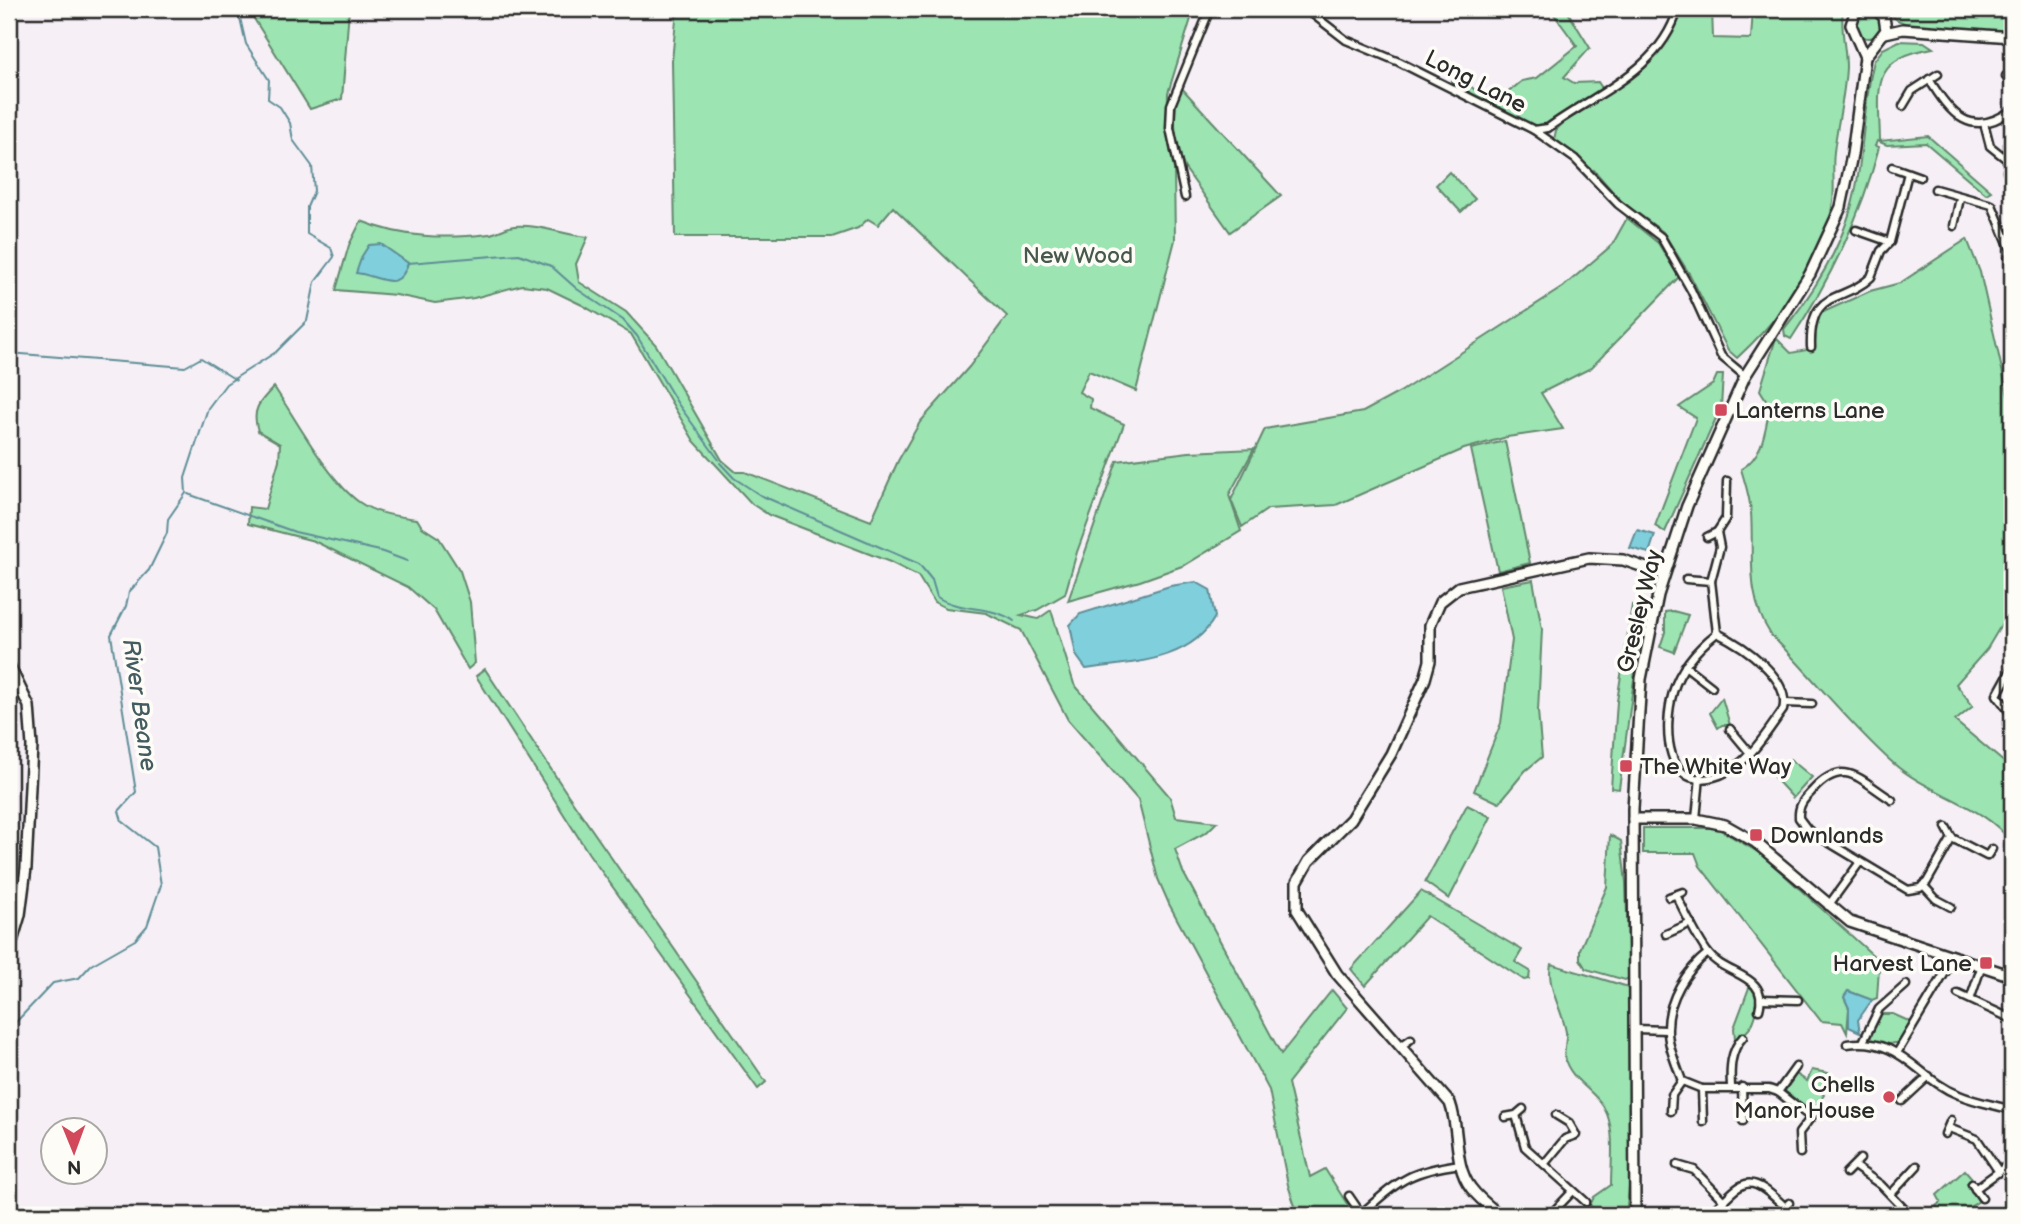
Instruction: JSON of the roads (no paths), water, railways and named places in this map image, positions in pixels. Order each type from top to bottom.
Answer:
[{"type":"street","points":[[1185,197],[1170,128],[1171,105],[1209,9]]},
{"type":"street","name":"Long Lane","points":[[1306,9],[1346,40],[1399,62],[1534,130],[1548,128],[1638,70],[1667,35],[1678,9]]},
{"type":"street","name":"Gresley Way","points":[[1862,9],[1851,21],[1851,29],[1865,57]]},
{"type":"street","points":[[1877,9],[1885,20],[1903,29]]},
{"type":"street","points":[[1885,20],[1885,33],[1903,29],[2012,37]]},
{"type":"street","name":"Gresley Way","points":[[1634,1215],[1636,1029],[1633,819],[1641,679],[1664,574],[1687,506],[1745,376],[1810,274],[1835,222],[1852,155],[1865,57],[1885,33]]},
{"type":"street","points":[[1858,40],[1876,42]]},
{"type":"street","points":[[1903,106],[1912,91],[1938,74]]},
{"type":"street","points":[[2006,75],[2012,86]]},
{"type":"street","points":[[1929,79],[1951,111],[1967,121],[1984,123],[2012,110]]},
{"type":"street","points":[[1984,123],[1990,146],[2011,162],[2007,172]]},
{"type":"street","points":[[1534,130],[1575,159],[1618,204],[1661,237],[1692,290],[1721,356],[1745,376]]},
{"type":"street","points":[[1892,167],[1920,177]]},
{"type":"street","points":[[1811,347],[1812,326],[1825,302],[1868,280],[1881,251],[1890,242],[1908,173]]},
{"type":"street","points":[[1935,189],[1992,205],[1997,211],[2006,246],[2012,250],[2008,258],[2012,273]]},
{"type":"street","points":[[1954,226],[1960,198]]},
{"type":"street","points":[[1856,230],[1890,242]]},
{"type":"street","points":[[1707,537],[1717,533],[1726,518],[1731,490],[1727,481]]},
{"type":"street","points":[[1717,533],[1720,547],[1711,581],[1717,633]]},
{"type":"street","points":[[1492,1213],[1471,1189],[1461,1164],[1457,1121],[1450,1103],[1337,974],[1294,904],[1297,882],[1309,861],[1352,819],[1391,754],[1426,679],[1433,615],[1440,602],[1459,587],[1589,558],[1623,560],[1664,574]]},
{"type":"street","points":[[1686,579],[1711,581]]},
{"type":"street","points":[[1717,633],[1731,639],[1775,678],[1785,703],[1783,710],[1750,753],[1723,775],[1700,777],[1688,775],[1675,765],[1668,740],[1673,691],[1685,666],[1717,633]]},
{"type":"street","points":[[9,665],[29,706],[32,746],[26,868],[20,915],[9,952]]},
{"type":"street","points":[[1685,666],[1712,687]]},
{"type":"street","points":[[2012,668],[1997,695],[2012,715]]},
{"type":"street","points":[[1785,703],[1812,704]]},
{"type":"street","points":[[1730,729],[1750,753]]},
{"type":"street","points":[[1892,800],[1853,775],[1840,772],[1827,776],[1801,803],[1799,818],[1808,830],[1906,889],[1923,886],[1952,838]]},
{"type":"street","points":[[1696,819],[1700,777]]},
{"type":"street","points":[[1633,819],[1696,819],[1725,825],[1747,836],[1828,906],[1860,926],[2012,976]]},
{"type":"street","points":[[1946,827],[1952,838],[1987,856],[1992,849]]},
{"type":"street","points":[[1828,906],[1860,862]]},
{"type":"street","points":[[1923,886],[1934,897],[1951,907]]},
{"type":"street","points":[[1676,895],[1708,953],[1758,987],[1762,999],[1759,1010]]},
{"type":"street","points":[[1668,935],[1691,923]]},
{"type":"street","points":[[1682,1081],[1667,1030],[1681,983],[1708,953]]},
{"type":"street","points":[[1896,1053],[1955,956]]},
{"type":"street","points":[[1971,998],[1982,965]]},
{"type":"street","points":[[1863,1042],[1879,1009],[1906,985]]},
{"type":"street","points":[[1958,994],[2012,1019]]},
{"type":"street","points":[[1762,999],[1785,1003],[1798,1000]]},
{"type":"street","points":[[1636,1029],[1667,1030]]},
{"type":"street","points":[[1731,1087],[1733,1043],[1743,1037]]},
{"type":"street","points":[[1401,1046],[1411,1039]]},
{"type":"street","points":[[1847,1044],[1863,1042],[1906,1056],[1957,1095],[2012,1110]]},
{"type":"street","points":[[1778,1092],[1796,1067]]},
{"type":"street","points":[[1902,1101],[1929,1076]]},
{"type":"street","points":[[1682,1081],[1702,1089],[1742,1087],[1778,1092],[1813,1114],[1800,1133],[1800,1153]]},
{"type":"street","points":[[1671,1111],[1672,1095],[1682,1081]]},
{"type":"street","points":[[1742,1087],[1743,1121]]},
{"type":"street","points":[[1702,1089],[1703,1122]]},
{"type":"street","points":[[1505,1117],[1516,1115],[1524,1109]]},
{"type":"street","points":[[1516,1115],[1525,1147],[1586,1202]]},
{"type":"street","points":[[1545,1163],[1565,1139],[1576,1135],[1569,1122],[1556,1115]]},
{"type":"street","points":[[1951,1120],[1947,1131],[1977,1139],[1999,1172]]},
{"type":"street","points":[[1846,1173],[1860,1159]]},
{"type":"street","points":[[1982,1198],[1973,1187],[2012,1162]]},
{"type":"street","points":[[1349,1196],[1362,1215],[1401,1180],[1420,1171],[1461,1164]]},
{"type":"street","points":[[1677,1165],[1694,1170],[1724,1201]]},
{"type":"street","points":[[1854,1166],[1891,1194],[1910,1215]]},
{"type":"street","points":[[1891,1194],[1917,1166]]},
{"type":"street","points":[[1911,1173],[1918,1179]]},
{"type":"street","points":[[1709,1215],[1740,1185],[1751,1182],[1763,1186],[1787,1205],[1778,1215]]},
{"type":"street","points":[[1550,1215],[1573,1191]]},
{"type":"water","points":[[381,244],[408,263],[404,273],[393,281],[356,273],[369,245]]},
{"type":"water","points":[[1637,530],[1655,535],[1649,553],[1630,548]]},
{"type":"water","points":[[1196,582],[1210,590],[1215,617],[1191,643],[1159,657],[1086,669],[1076,655],[1070,625],[1080,614],[1170,586]]},
{"type":"water","points":[[1848,991],[1872,1000],[1858,1020],[1860,1032],[1849,1027],[1849,1008],[1844,997]]},
{"type":"waterway","name":"River Beane","points":[[9,1091],[16,1022],[53,983],[79,978],[91,965],[135,940],[147,926],[161,885],[155,847],[122,821],[119,811],[136,792],[111,635],[126,606],[129,592],[149,570],[167,533],[168,519],[186,493],[185,478],[208,408],[226,384],[276,352],[307,321],[315,282],[334,257],[331,248],[307,234],[307,207],[314,191],[312,166],[293,140],[290,123],[280,107],[268,99],[269,80],[246,44],[238,9]]},
{"type":"waterway","points":[[408,263],[519,254],[551,266],[577,289],[623,320],[637,336],[678,404],[719,460]]},
{"type":"waterway","points":[[9,353],[185,367],[201,358],[236,380]]},
{"type":"waterway","points":[[720,463],[734,478],[760,495],[919,564],[932,580],[937,597],[946,602],[996,613],[1014,621]]},
{"type":"waterway","points":[[188,494],[295,532],[380,551],[407,561]]},
{"type":"place","name":"Lanterns Lane","points":[[1721,410]]},
{"type":"place","name":"The White Way","points":[[1626,766]]},
{"type":"place","name":"Downlands","points":[[1756,835]]},
{"type":"place","name":"Harvest Lane","points":[[1986,963]]},
{"type":"place","name":"Chells Manor House","points":[[1889,1097]]},
{"type":"park label","name":"New Wood","points":[[1078,255]]}]
